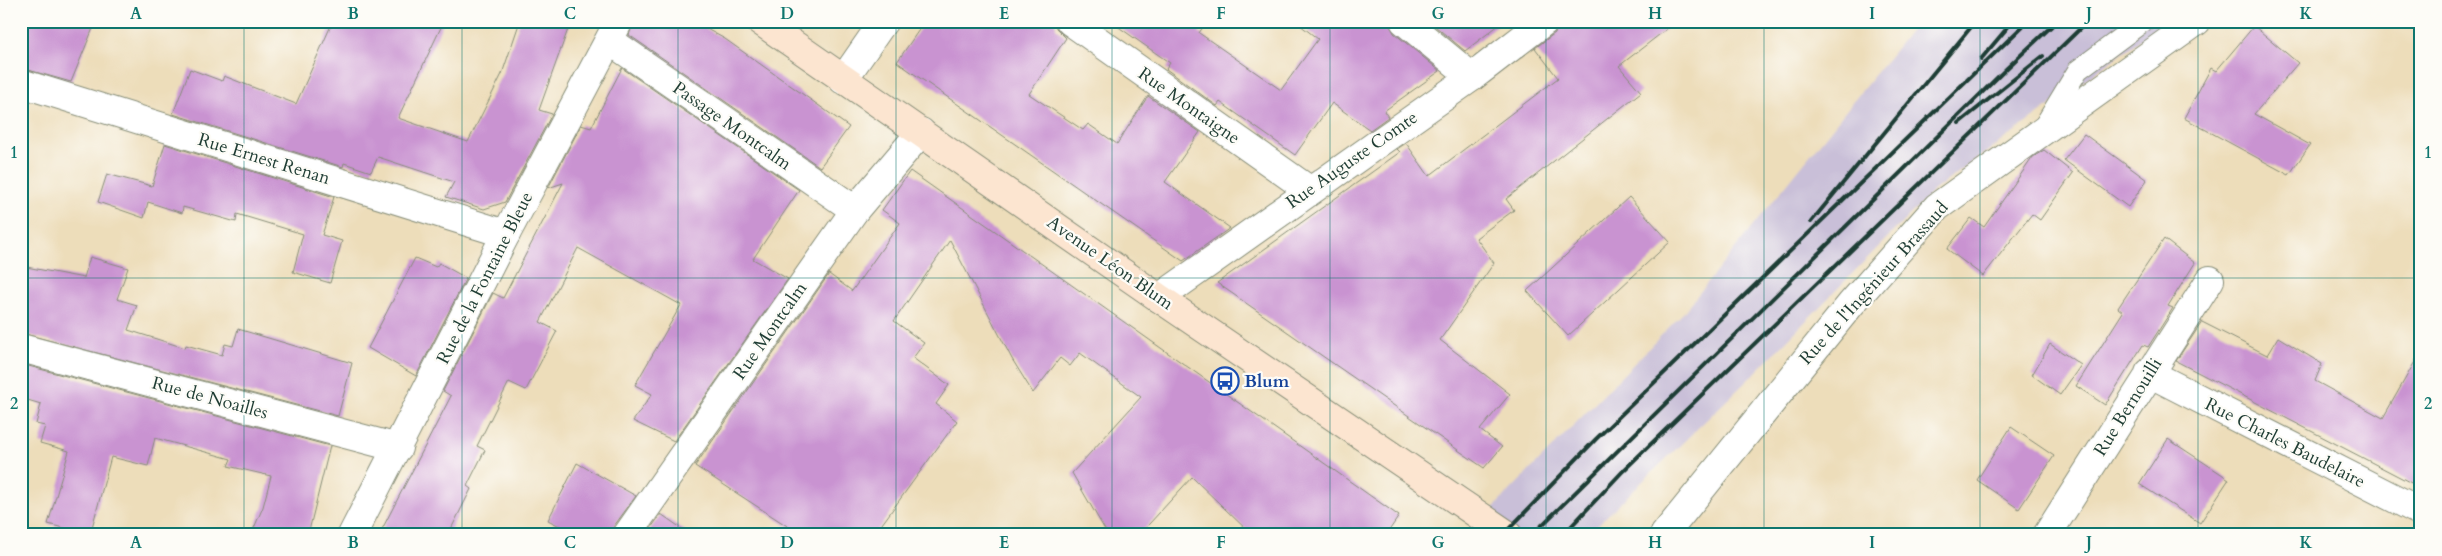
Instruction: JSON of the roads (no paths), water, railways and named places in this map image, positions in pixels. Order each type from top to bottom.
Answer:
[{"type":"main road","name":"Avenue Léon Blum","points":[[760,21],[1159,298],[1508,535]]},
{"type":"street","points":[[843,80],[884,21]]},
{"type":"street","name":"Rue Montaigne","points":[[1070,21],[1309,190]]},
{"type":"street","points":[[1404,21],[1472,77]]},
{"type":"street","name":"Rue Auguste Comte","points":[[1159,298],[1309,190],[1472,77],[1545,21]]},
{"type":"street","name":"Rue de l'Ingénieur Brassaud","points":[[1664,535],[1850,304],[1937,207],[2197,21]]},
{"type":"street","name":"Passage Montcalm","points":[[615,31],[855,210]]},
{"type":"street","name":"Rue de la Fontaine Bleue","points":[[352,535],[506,234],[615,31]]},
{"type":"street","name":"Rue Ernest Renan","points":[[21,83],[506,234]]},
{"type":"street","name":"Rue Montcalm","points":[[627,535],[855,210],[921,132]]},
{"type":"street","name":"Rue Bernouilli","points":[[2047,535],[2210,280]]},
{"type":"street","name":"Rue de Noailles","points":[[21,348],[398,448]]},
{"type":"street","name":"Rue Charles Baudelaire","points":[[2149,374],[2421,512]]},
{"type":"lane","points":[[2040,132],[2078,70],[2144,21]]},
{"type":"railway","points":[[1811,222],[1976,21]]},
{"type":"railway","points":[[1981,59],[2013,21]]},
{"type":"railway","points":[[1503,535],[1596,439],[2028,21]]},
{"type":"railway","points":[[1532,535],[2057,21]]},
{"type":"railway","points":[[1563,535],[1623,471],[2088,21]]},
{"type":"railway","points":[[1959,123],[2043,56]]},
{"type":"place","name":"Blum","points":[[1225,381]]}]
